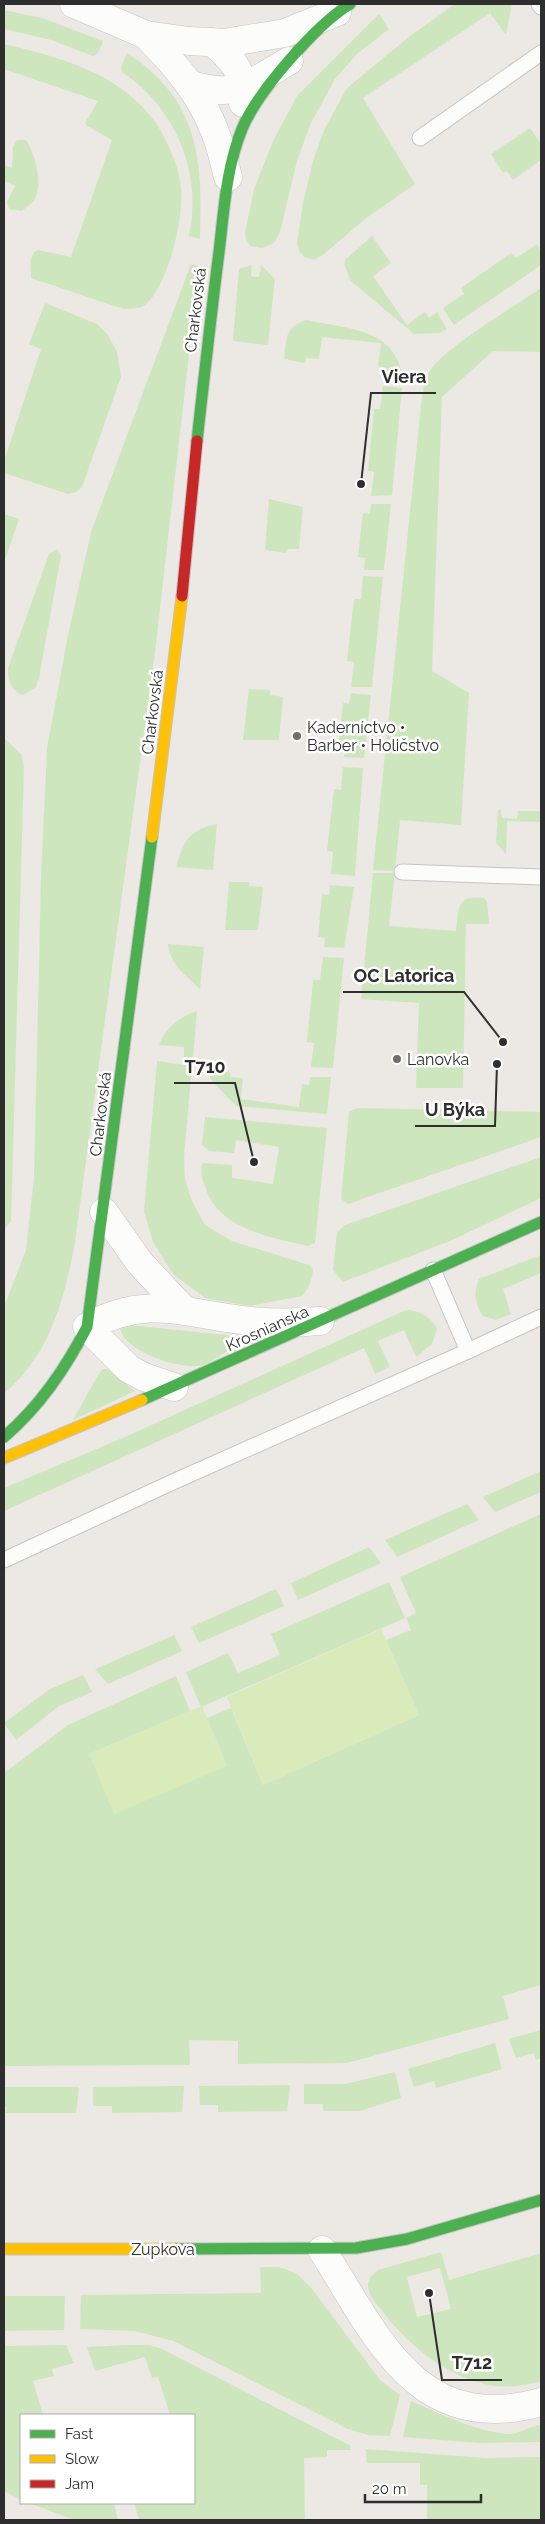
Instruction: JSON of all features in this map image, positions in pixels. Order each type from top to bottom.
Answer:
[{"type":"street","points":[[74,4],[146,35],[212,42],[243,41],[285,33],[344,8]]},
{"type":"street","name":"Charkovská","points":[[4,1437],[29,1415],[51,1390],[87,1326],[104,1212],[176,657],[206,355],[228,177],[242,129],[262,95],[290,61],[344,8]]},
{"type":"street","points":[[146,35],[167,56],[189,84],[216,132],[228,177]]},
{"type":"street","points":[[212,42],[230,57],[239,71],[243,86],[242,129]]},
{"type":"street","points":[[189,84],[209,91],[221,92],[243,86],[290,61]]},
{"type":"street","points":[[104,1212],[140,1264],[183,1309]]},
{"type":"street","name":"Krosnianska","points":[[4,1458],[174,1387],[541,1222]]},
{"type":"street","points":[[174,1387],[144,1377],[129,1369],[87,1326],[122,1311],[160,1307],[183,1309],[250,1321],[287,1323],[321,1321]]},
{"type":"street","name":"Zupkova","points":[[4,2249],[322,2250],[382,2245],[541,2200]]},
{"type":"street","points":[[322,2250],[392,2359],[415,2381],[438,2396],[460,2405],[486,2410],[510,2409],[541,2402]]},
{"type":"lane","points":[[420,138],[541,53]]},
{"type":"lane","points":[[402,872],[541,878]]},
{"type":"lane","points":[[433,1270],[468,1350]]},
{"type":"lane","points":[[4,1560],[541,1317]]},
{"type":"green space","points":[[455,4],[512,4],[506,35],[490,13],[363,98],[415,184],[365,219],[323,255],[314,260],[304,257],[299,251],[297,243],[303,203],[313,161],[324,130],[347,88],[410,36]]},
{"type":"green space","points":[[4,10],[42,18],[103,41],[98,53],[93,56],[51,40],[4,29]]},
{"type":"green space","points":[[379,14],[389,29],[357,54],[335,79],[311,123],[297,161],[280,232],[274,243],[262,248],[251,246],[246,241],[245,233],[254,189],[273,141],[297,96]]},
{"type":"green space","points":[[4,44],[67,61],[106,79],[141,105],[163,135],[179,174],[181,209],[175,243],[164,276],[150,300],[141,307],[123,309],[31,278],[31,258],[38,250],[71,257],[112,140],[85,123],[98,101],[4,69]]},
{"type":"green space","points":[[127,53],[151,71],[169,91],[183,111],[192,134],[197,157],[201,210],[200,239],[189,236],[192,213],[192,189],[188,166],[181,144],[171,123],[157,104],[141,87],[122,72],[121,67]]},
{"type":"green space","points":[[530,128],[541,144],[541,160],[513,180],[507,171],[503,173],[491,154]]},
{"type":"green space","points":[[17,140],[26,140],[35,161],[38,178],[37,194],[34,201],[22,211],[9,209],[7,202],[15,186],[4,181],[4,165],[12,168],[13,147]]},
{"type":"green space","points":[[372,236],[391,263],[373,276],[407,325],[425,312],[429,318],[437,312],[447,329],[439,333],[414,334],[351,281],[344,264],[346,259]]},
{"type":"green space","points":[[537,244],[541,252],[541,265],[454,325],[443,308],[464,294],[461,288],[511,253],[516,258]]},
{"type":"green space","points":[[191,264],[199,266],[156,644],[74,1249],[58,1312],[45,1341],[25,1372],[4,1394],[4,1307],[26,1250],[34,1178],[41,878],[47,748],[68,635],[91,532]]},
{"type":"green space","points":[[252,265],[251,276],[259,277],[261,265],[275,279],[268,345],[233,341],[239,269]]},
{"type":"green space","points":[[541,288],[541,352],[493,351],[442,397],[432,671],[469,693],[461,825],[400,820],[395,871],[373,870],[422,396],[425,383],[430,371],[450,350],[481,327]]},
{"type":"green space","points":[[45,303],[97,324],[108,335],[117,352],[121,377],[82,487],[76,492],[68,494],[4,473],[4,461],[41,349],[29,344]]},
{"type":"green space","points":[[306,320],[352,329],[379,339],[390,348],[398,361],[403,377],[384,377],[385,368],[378,366],[381,343],[322,337],[319,359],[306,358],[305,363],[284,359],[286,340],[290,330]]},
{"type":"green space","points":[[383,386],[402,388],[392,495],[371,496],[374,472],[368,471],[374,409],[380,409]]},
{"type":"green space","points":[[269,499],[303,507],[299,549],[287,549],[286,553],[265,550]]},
{"type":"green space","points":[[371,504],[391,504],[384,570],[364,570],[365,558],[358,557],[363,513],[370,514]]},
{"type":"green space","points":[[4,514],[19,519],[4,563]]},
{"type":"green space","points":[[57,549],[61,555],[39,678],[36,687],[23,695],[15,690],[11,684],[8,668],[49,554]]},
{"type":"green space","points":[[363,576],[383,577],[372,687],[351,687],[354,662],[347,661],[354,599],[361,599]]},
{"type":"green space","points":[[249,689],[270,690],[270,695],[283,697],[279,740],[243,740]]},
{"type":"green space","points":[[351,693],[371,695],[364,758],[344,757],[345,747],[338,747],[343,703],[349,704]]},
{"type":"green space","points":[[4,738],[21,754],[24,767],[11,1221],[4,1230]]},
{"type":"green space","points":[[343,767],[363,768],[355,876],[331,874],[333,852],[327,851],[334,789],[341,790]]},
{"type":"green space","points":[[498,810],[501,810],[502,818],[517,819],[518,811],[541,811],[541,822],[507,821],[506,854],[496,843]]},
{"type":"green space","points":[[217,824],[213,870],[176,867],[185,844],[193,833]]},
{"type":"green space","points":[[373,873],[395,873],[389,926],[456,931],[460,905],[463,901],[475,897],[484,898],[487,902],[489,924],[466,924],[463,1088],[416,1088],[419,1003],[361,999]]},
{"type":"green space","points":[[229,882],[250,882],[249,886],[263,887],[258,930],[225,930]]},
{"type":"green space","points":[[330,885],[354,887],[344,948],[324,947],[325,938],[318,937],[322,894],[329,895]]},
{"type":"green space","points":[[168,944],[204,947],[200,989],[175,964]]},
{"type":"green space","points":[[323,957],[344,958],[333,1068],[311,1067],[314,1043],[307,1042],[313,980],[320,980]]},
{"type":"green space","points":[[197,1011],[193,1057],[184,1057],[184,1047],[159,1045],[169,1028],[184,1016]]},
{"type":"green space","points":[[157,1061],[192,1066],[184,1157],[185,1179],[192,1201],[205,1225],[232,1241],[309,1265],[313,1269],[312,1277],[302,1296],[250,1306],[205,1298],[173,1274],[153,1242],[144,1211]]},
{"type":"green space","points":[[207,1070],[230,1072],[230,1077],[243,1078],[241,1099],[299,1107],[302,1084],[309,1085],[310,1077],[331,1077],[327,1114],[236,1106],[212,1081]]},
{"type":"green space","points":[[358,1108],[541,1112],[541,1137],[348,1204],[341,1199],[349,1112]]},
{"type":"green space","points":[[205,1117],[327,1128],[315,1243],[308,1246],[247,1229],[233,1222],[211,1201],[202,1177],[203,1163],[232,1165],[232,1178],[273,1184],[279,1147],[236,1140],[234,1153],[209,1151],[202,1145]]},
{"type":"green space","points":[[541,1157],[541,1198],[450,1241],[343,1282],[333,1270],[337,1233],[345,1225]]},
{"type":"green space","points":[[541,1255],[541,1273],[503,1289],[511,1314],[496,1320],[483,1316],[476,1298],[479,1279]]},
{"type":"green space","points":[[406,1310],[424,1315],[432,1321],[437,1329],[432,1344],[416,1357],[404,1330],[378,1341],[390,1367],[375,1374],[364,1348],[4,1511],[4,1488],[125,1437]]},
{"type":"green space","points":[[129,1325],[227,1335],[231,1341],[229,1350],[214,1360],[198,1366],[189,1366],[165,1361],[141,1351],[124,1337],[120,1328]]},
{"type":"green space","points":[[103,1369],[107,1369],[135,1391],[73,1420],[93,1384]]},
{"type":"green space","points":[[541,1471],[541,1492],[495,1512],[483,1497]]},
{"type":"green space","points":[[467,1504],[479,1520],[397,1557],[385,1540]]},
{"type":"green space","points":[[541,1514],[541,1985],[503,1996],[509,2019],[347,2063],[238,2064],[238,2041],[189,2040],[190,2065],[4,2066],[4,1773],[68,1725],[176,1676],[190,1711],[89,1754],[227,1766],[207,1718],[231,1708],[263,1785],[419,1715],[386,1640],[411,1630],[406,1618],[416,1613],[400,1577]]},
{"type":"green space","points":[[369,1547],[381,1563],[298,1600],[291,1583]]},
{"type":"green space","points":[[389,1582],[405,1618],[201,1707],[186,1672],[228,1653],[238,1673],[280,1655],[271,1634]]},
{"type":"green space","points":[[276,1589],[284,1606],[199,1643],[191,1627]]},
{"type":"green space","points":[[381,1629],[419,1715],[263,1785],[227,1697]]},
{"type":"green space","points":[[174,1635],[182,1651],[108,1684],[95,1669]]},
{"type":"green space","points":[[83,1675],[92,1692],[59,1706],[16,1740],[4,1723],[50,1689]]},
{"type":"green space","points":[[202,1706],[227,1766],[114,1814],[89,1754]]},
{"type":"green space","points":[[541,2030],[541,2058],[536,2060],[534,2053],[516,2058],[509,2039]]},
{"type":"green space","points":[[495,2043],[502,2069],[436,2088],[434,2081],[414,2087],[408,2069]]},
{"type":"green space","points":[[395,2072],[401,2098],[360,2111],[323,2111],[323,2104],[304,2104],[304,2084],[345,2084]]},
{"type":"green space","points":[[290,2085],[287,2111],[218,2112],[218,2105],[200,2105],[199,2086]]},
{"type":"green space","points":[[184,2086],[182,2112],[112,2113],[112,2106],[93,2106],[93,2087]]},
{"type":"green space","points":[[4,2087],[79,2087],[76,2113],[6,2113],[7,2107],[4,2107]]},
{"type":"green space","points":[[441,2252],[449,2280],[541,2253],[541,2381],[525,2385],[494,2386],[463,2377],[437,2363],[413,2345],[373,2300],[369,2293],[368,2283],[378,2270]],"holes":[[[440,2268],[451,2309],[417,2317],[407,2277]]]},
{"type":"green space","points":[[260,2267],[279,2267],[296,2273],[312,2289],[380,2380],[400,2395],[390,2436],[368,2435],[348,2429],[173,2341],[135,2331],[80,2329],[81,2295],[261,2293]]},
{"type":"green space","points":[[4,2296],[65,2296],[64,2330],[4,2331]]},
{"type":"green space","points":[[66,2345],[74,2363],[52,2369],[54,2376],[33,2381],[43,2414],[20,2414],[20,2499],[4,2491],[4,2346]]},
{"type":"green space","points":[[150,2345],[162,2349],[351,2446],[350,2450],[327,2450],[327,2457],[304,2458],[305,2520],[139,2520],[134,2504],[195,2504],[195,2414],[170,2414],[158,2377],[152,2378],[145,2357],[95,2371],[87,2347]]},
{"type":"green space","points":[[411,2401],[458,2421],[495,2432],[512,2434],[541,2425],[541,2442],[480,2443],[403,2437]]},
{"type":"green space","points":[[366,2449],[486,2458],[541,2457],[541,2520],[427,2520],[427,2485],[420,2485],[420,2463],[367,2463]]},
{"type":"green space","points":[[32,2504],[114,2504],[118,2520],[74,2520]]},
{"type":"traffic: fast","points":[[197,441],[224,205],[232,159],[242,129],[260,97],[289,60],[321,27],[350,4]]},
{"type":"traffic: fast","points":[[4,1437],[29,1413],[51,1386],[70,1358],[87,1327],[152,837]]},
{"type":"traffic: fast","points":[[142,1400],[541,1222]]},
{"type":"traffic: fast","points":[[176,2249],[356,2248],[407,2239],[541,2200]]},
{"type":"traffic: slow","points":[[152,837],[182,596]]},
{"type":"traffic: slow","points":[[4,1458],[142,1400]]},
{"type":"traffic: slow","points":[[4,2249],[176,2249]]},
{"type":"traffic: jam","points":[[182,596],[197,441]]},
{"type":"place","name":"Viera","points":[[361,484]]},
{"type":"place","name":"Kaderníctvo • Barber • Holičstvo","points":[[297,736]]},
{"type":"place","name":"OC Latorica","points":[[503,1042]]},
{"type":"place","name":"Lanovka","points":[[397,1059]]},
{"type":"place","name":"U Býka","points":[[497,1064]]},
{"type":"place","name":"T710","points":[[254,1162]]},
{"type":"place","name":"T712","points":[[429,2293]]}]
